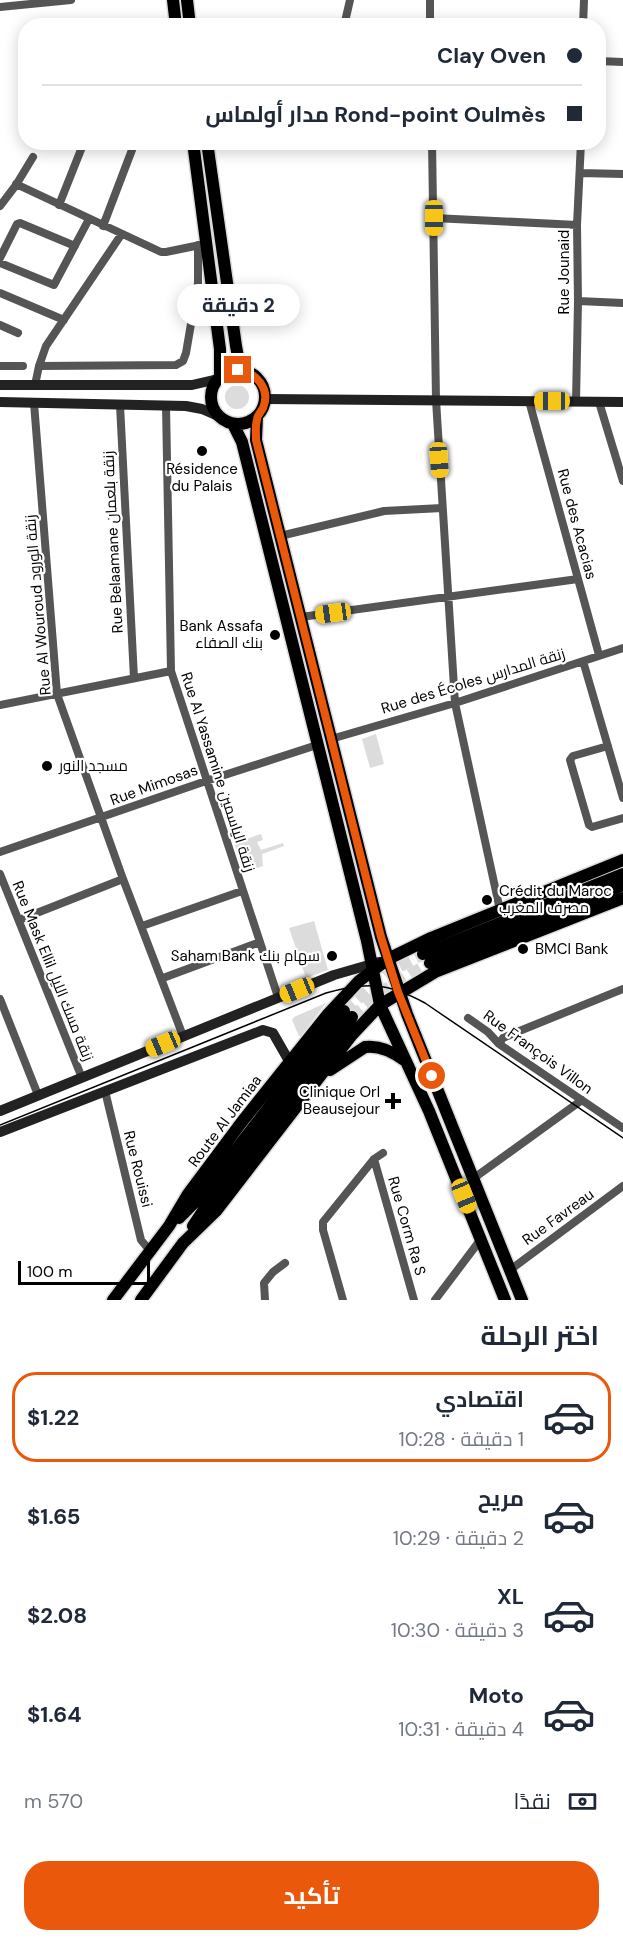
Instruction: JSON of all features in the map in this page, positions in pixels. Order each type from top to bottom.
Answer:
[{"type":"main road","points":[[172,0],[175,18]]},
{"type":"main road","points":[[186,0],[189,18]]},
{"type":"main road","points":[[194,150],[202,244],[220,349],[219,378],[212,387],[211,397],[212,405],[218,416]]},
{"type":"main road","points":[[208,150],[236,346],[238,357],[247,372]]},
{"type":"main road","points":[[0,385],[192,385],[219,378],[231,371],[247,372],[256,377],[262,384],[266,399],[257,417],[246,424],[233,424],[195,407],[0,402]]},
{"type":"main road","points":[[266,399],[623,402]]},
{"type":"main road","points":[[257,417],[256,440],[388,959],[398,992],[522,1300]]},
{"type":"main road","points":[[233,424],[242,442],[380,1005],[429,1111],[505,1300]]},
{"type":"main road","name":"Route Al Jamiaa","points":[[113,1300],[169,1227],[194,1186],[289,1061],[343,997],[372,967],[431,938],[623,860]]},
{"type":"main road","points":[[623,874],[426,958],[623,885]]},
{"type":"main road","points":[[183,1243],[216,1211],[351,1036],[380,1005],[398,992],[435,972],[623,898]]},
{"type":"main road","points":[[0,1111],[334,975],[372,967]]},
{"type":"main road","points":[[141,1300],[183,1243],[207,1205],[348,1014],[196,1201],[169,1227]]},
{"type":"main road","points":[[0,1132],[263,1029],[273,1033],[289,1061]]},
{"type":"main road","points":[[317,1080],[365,1047],[388,1050],[404,1060]]},
{"type":"street","points":[[0,7],[13,2],[71,0]]},
{"type":"street","points":[[346,18],[351,0]]},
{"type":"street","points":[[430,0],[430,18]]},
{"type":"street","points":[[583,18],[584,0]]},
{"type":"street","points":[[606,61],[623,62]]},
{"type":"street","points":[[59,205],[81,150]]},
{"type":"street","points":[[103,226],[132,150]]},
{"type":"street","points":[[432,150],[436,413],[455,703],[500,910]]},
{"type":"street","name":"Rue Jounaid","points":[[576,402],[581,150]]},
{"type":"street","points":[[0,206],[33,157]]},
{"type":"street","points":[[580,173],[623,174]]},
{"type":"street","points":[[16,184],[161,252],[202,244],[186,353],[180,363],[39,366]]},
{"type":"street","points":[[434,218],[578,225]]},
{"type":"street","points":[[0,263],[54,285],[89,219]]},
{"type":"street","points":[[0,258],[17,224],[20,223],[75,246]]},
{"type":"street","points":[[35,384],[46,346],[121,235]]},
{"type":"street","points":[[0,293],[64,320]]},
{"type":"street","points":[[578,301],[623,303]]},
{"type":"street","points":[[0,325],[18,333]]},
{"type":"street","points":[[0,366],[23,366]]},
{"type":"street","name":"Rue des Acacias","points":[[529,401],[599,655]]},
{"type":"street","points":[[599,402],[623,481]]},
{"type":"street","name":"Rue Al Wouroud زنقة الورود","points":[[34,403],[57,694],[123,879],[163,978],[183,1036]]},
{"type":"street","name":"Rue Belaamane زنقة بلعمان","points":[[120,405],[134,678]]},
{"type":"street","name":"Rue Al Yassamine زنقة الياسمين","points":[[166,406],[171,671],[278,997]]},
{"type":"street","points":[[280,536],[384,512],[442,508]]},
{"type":"street","points":[[301,617],[578,579]]},
{"type":"street","name":"Rue des Écoles زنقة المدارس","points":[[331,740],[455,703],[623,648]]},
{"type":"street","points":[[584,661],[623,798]]},
{"type":"street","points":[[0,705],[171,671]]},
{"type":"street","name":"Rue Mimosas","points":[[0,852],[317,745]]},
{"type":"street","points":[[608,746],[573,756],[570,760],[589,825],[592,827],[623,818]]},
{"type":"street","name":"Rue Mask Ellil زنقة مسك الليل","points":[[0,874],[82,1078]]},
{"type":"street","points":[[19,920],[123,879]]},
{"type":"street","points":[[142,926],[242,891]]},
{"type":"street","points":[[163,978],[260,942]]},
{"type":"street","points":[[499,1044],[503,1038],[512,1034],[623,989]]},
{"type":"street","points":[[0,999],[38,1095]]},
{"type":"street","name":"Rue François Villon","points":[[468,1018],[488,1032],[499,1044],[623,1128]]},
{"type":"street","name":"Rue Rouissi","points":[[105,1091],[141,1240],[152,1249]]},
{"type":"street","points":[[474,1178],[582,1100]]},
{"type":"street","points":[[343,1300],[323,1230],[323,1222],[374,1160],[383,1153]]},
{"type":"street","name":"Rue Corm Ra S","points":[[374,1160],[414,1300]]},
{"type":"street","name":"Rue Favreau","points":[[510,1270],[623,1186]]},
{"type":"street","points":[[435,1300],[442,1296],[481,1239]]},
{"type":"street","points":[[265,1300],[264,1284],[273,1272],[285,1263]]},
{"type":"shaded area","points":[[237,385],[245,389],[249,397],[245,405],[237,409],[229,405],[225,397],[229,389]]},
{"type":"shaded area","points":[[376,734],[384,764],[370,768],[362,739]]},
{"type":"shaded area","points":[[261,834],[263,840],[257,842],[261,850],[283,843],[284,846],[262,854],[263,866],[245,872],[234,843]]},
{"type":"shaded area","points":[[314,921],[328,970],[306,978],[289,928]]},
{"type":"shaded area","points":[[326,1003],[299,1036],[292,1020],[294,1017]]},
{"type":"tunnel","points":[[344,1011],[385,974],[423,954]]},
{"type":"tunnel","points":[[352,1017],[381,992],[430,963]]},
{"type":"tram line","points":[[0,1125],[326,993],[354,987],[377,986],[400,991],[425,1003],[623,1138]]},
{"type":"place","name":"Résidence du Palais","points":[[202,451]]},
{"type":"place","name":"Bank Assafa بنك الصفاء","points":[[275,635]]},
{"type":"place","name":"مسجد النور","points":[[47,766]]},
{"type":"place","name":"Crédit du Maroc مصرف المغرب","points":[[487,900]]},
{"type":"place","name":"BMCI Bank","points":[[523,949]]},
{"type":"place","name":"Saham Bank سهام بنك","points":[[332,956]]},
{"type":"place","name":"Clinique Orl Beausejour","points":[[393,1101]]},
{"type":"route","points":[[238,370],[253,375],[262,384],[264,390],[266,399],[257,417],[256,440],[381,937],[398,992],[432,1076]]}]
